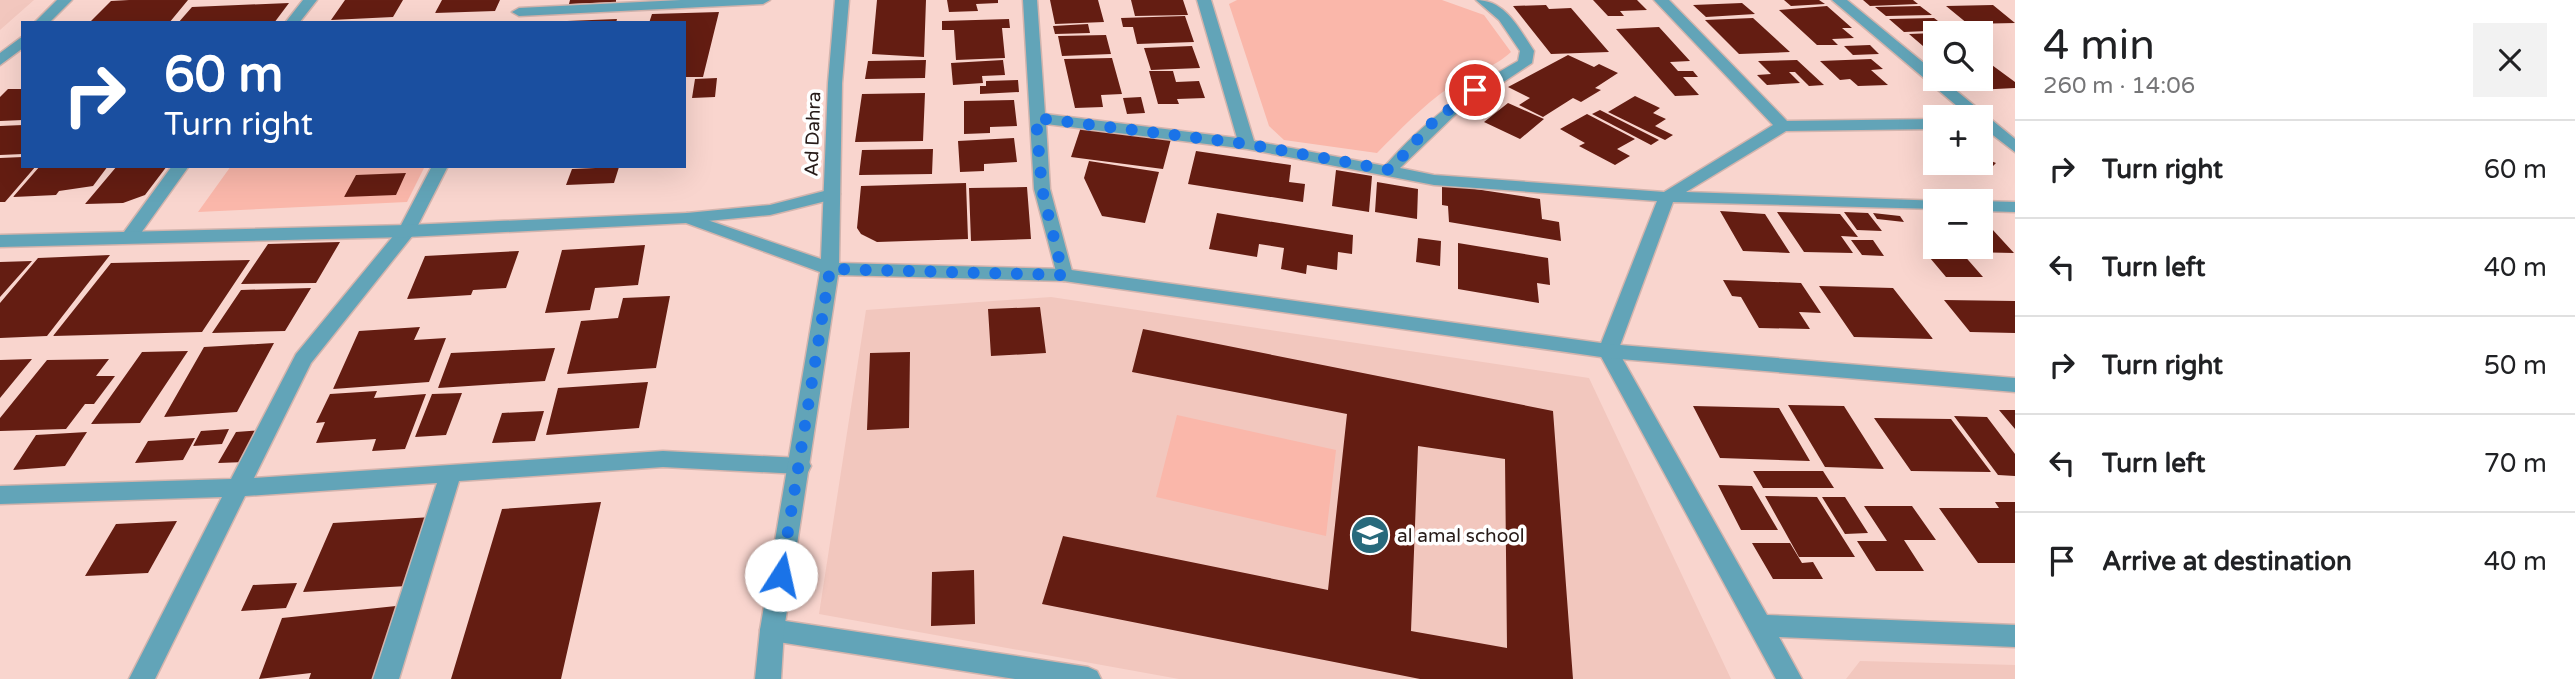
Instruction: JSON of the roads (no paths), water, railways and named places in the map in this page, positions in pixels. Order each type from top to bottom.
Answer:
[{"type":"street","points":[[43,21],[65,0]]},
{"type":"street","points":[[294,21],[310,0]]},
{"type":"street","points":[[519,12],[763,0]]},
{"type":"street","name":"Ad Dahra","points":[[830,269],[835,83],[842,0]]},
{"type":"street","points":[[1030,0],[1042,189],[1063,275]]},
{"type":"street","points":[[1204,0],[1247,144]]},
{"type":"street","points":[[1390,170],[1434,121],[1475,90],[1525,62],[1527,51],[1504,18],[1483,0]]},
{"type":"street","points":[[1661,0],[1783,126]]},
{"type":"street","points":[[1839,0],[1963,105]]},
{"type":"street","points":[[0,61],[21,42]]},
{"type":"street","points":[[1036,118],[1247,144],[1434,180],[1667,197],[1923,204]]},
{"type":"street","points":[[1608,351],[1667,197],[1783,126],[1923,124]]},
{"type":"street","points":[[1993,124],[2015,125]]},
{"type":"street","points":[[1993,130],[2015,147]]},
{"type":"street","points":[[130,236],[180,168]]},
{"type":"street","points":[[142,679],[303,359],[407,230],[439,168]]},
{"type":"street","points":[[0,241],[407,230],[687,218],[770,210],[832,194]]},
{"type":"street","points":[[1993,206],[2015,207]]},
{"type":"street","points":[[687,218],[830,269],[1063,275],[1608,351],[2015,385]]},
{"type":"street","points":[[768,679],[772,630],[830,269]]},
{"type":"street","points":[[1608,351],[1763,626],[1789,679]]},
{"type":"street","points":[[0,495],[238,488],[663,459],[800,466]]},
{"type":"street","points":[[386,679],[451,474]]},
{"type":"street","points":[[1763,626],[2015,636]]},
{"type":"street","points":[[772,630],[1088,679]]},
{"type":"place","name":"al amal school","points":[[1370,535]]}]
